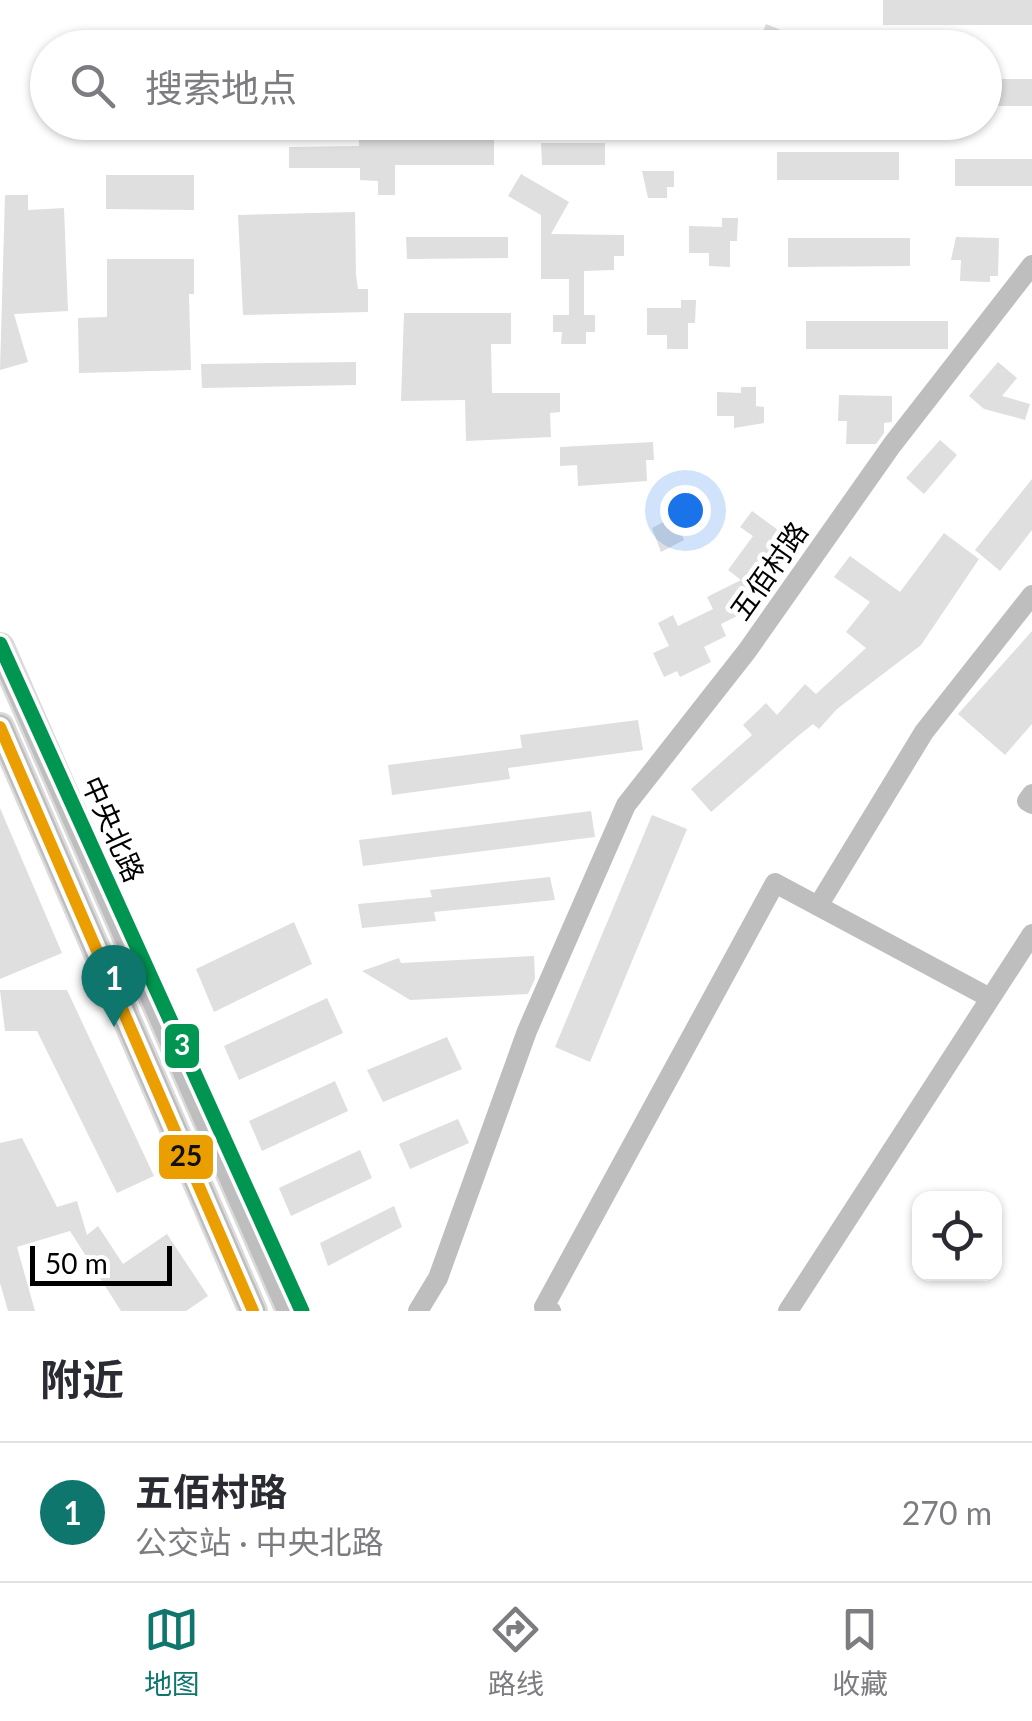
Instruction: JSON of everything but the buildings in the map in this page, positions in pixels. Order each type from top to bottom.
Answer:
[{"type":"main road","name":"中央北路","points":[[0,647],[290,1311]]},
{"type":"main road","points":[[0,727],[252,1311]]},
{"type":"street","name":"五佰村路","points":[[418,1311],[438,1278],[528,1031],[626,805],[747,651],[892,444],[1032,265]]},
{"type":"street","points":[[818,906],[924,732],[1032,595]]},
{"type":"street","points":[[1032,794],[1028,801],[1032,804]]},
{"type":"street","points":[[550,1311],[544,1307],[776,883],[990,998]]},
{"type":"street","points":[[788,1311],[1032,934]]},
{"type":"transit line","name":"3","points":[[0,644],[302,1311]]},
{"type":"transit line","name":"25","points":[[0,727],[253,1311]]},
{"type":"place","name":"五佰村路","points":[[114,1027]]}]
